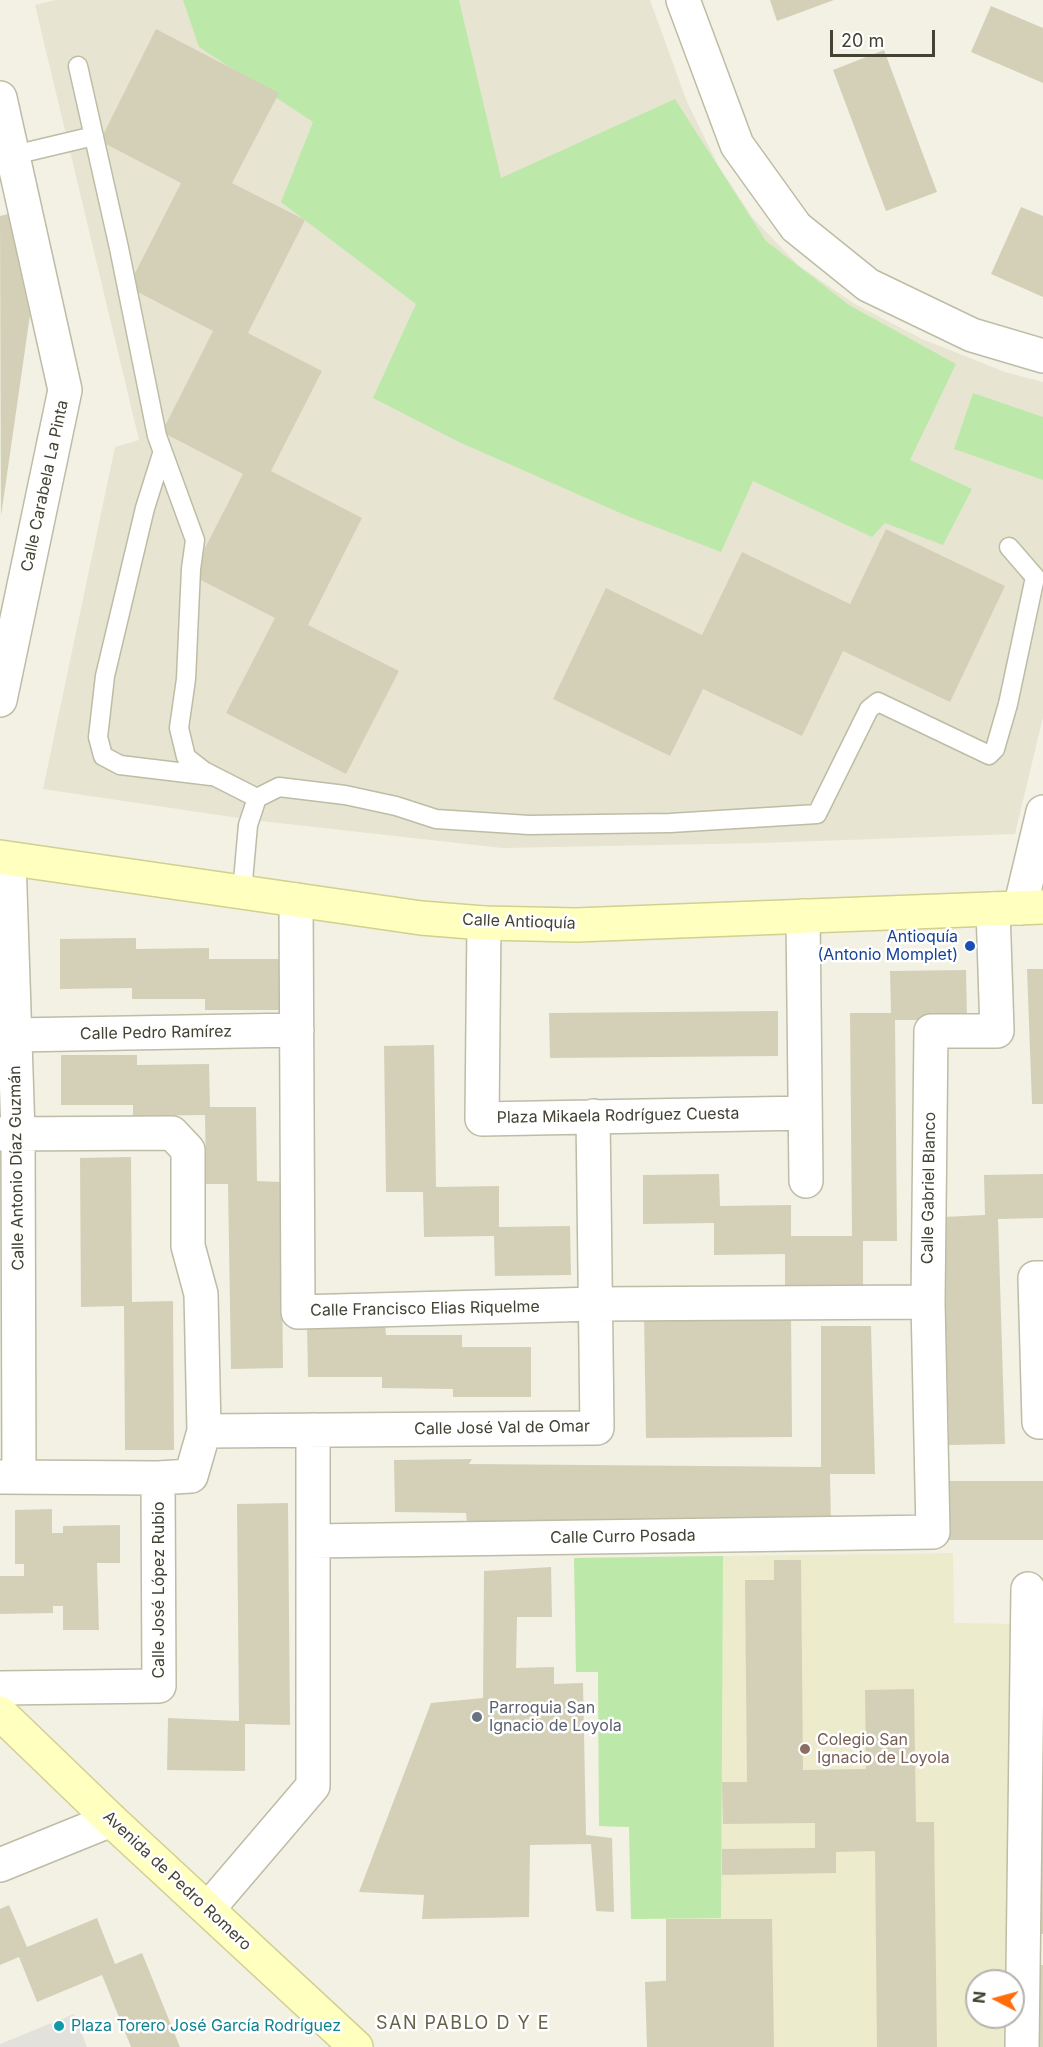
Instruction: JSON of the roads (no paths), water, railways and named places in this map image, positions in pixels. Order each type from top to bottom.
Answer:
[{"type":"street","points":[[683,0],[737,145],[796,227],[868,285],[972,335],[1043,356]]},
{"type":"street","name":"Calle Carabela La Pinta","points":[[0,98],[14,155],[11,190],[65,390],[0,699]]},
{"type":"street","name":"Calle Gabriel Blanco","points":[[933,1532],[928,1302],[931,1031],[996,1031],[1019,908],[1043,812]]},
{"type":"street","name":"Calle Antioquía","points":[[4,858],[421,918],[484,923],[576,925],[1019,908]]},
{"type":"street","name":"Calle Antonio Díaz Guzmán","points":[[4,858],[15,1035],[9,1134],[10,1477]]},
{"type":"street","name":"Calle Francisco Elias Riquelme","points":[[296,900],[298,1312],[596,1304],[928,1302]]},
{"type":"street","points":[[803,916],[806,1181]]},
{"type":"street","name":"Plaza Mikaela Rodríguez Cuesta","points":[[484,923],[482,1119],[805,1113]]},
{"type":"street","name":"Calle Pedro Ramírez","points":[[15,1035],[297,1030]]},
{"type":"street","name":"Calle José Val de Omar","points":[[204,1431],[597,1428],[593,1116]]},
{"type":"street","points":[[9,1134],[172,1133],[188,1150],[188,1246],[201,1294],[204,1431],[191,1476],[158,1478],[10,1477]]},
{"type":"street","points":[[1043,1278],[1035,1278],[1039,1422],[1043,1422]]},
{"type":"street","points":[[208,1909],[313,1786],[313,1430]]},
{"type":"street","name":"Calle José López Rubio","points":[[0,1688],[159,1686],[158,1478]]},
{"type":"street","name":"Calle Curro Posada","points":[[312,1541],[933,1532]]},
{"type":"street","points":[[1022,2047],[1033,1947],[1028,1588]]},
{"type":"street","name":"Avenida de Pedro Romero","points":[[0,1713],[111,1820],[356,2047]]},
{"type":"street","points":[[0,1865],[111,1820]]},
{"type":"lane","points":[[78,66],[162,454],[195,540],[191,568],[186,679],[179,728],[186,757],[214,777],[257,798]]},
{"type":"lane","points":[[14,155],[94,136]]},
{"type":"lane","points":[[162,454],[145,508],[108,664],[98,736],[103,756],[120,765],[214,777]]},
{"type":"lane","points":[[242,892],[248,825],[257,798],[279,787],[345,795],[396,806],[436,819],[529,825],[670,823],[817,814],[869,709],[878,702],[989,755],[995,749],[1008,704],[1035,577],[1009,547]]},
{"type":"place","name":"Antioquía (Antonio Momplet)","points":[[970,946]]},
{"type":"place","name":"Parroquia San Ignacio de Loyola","points":[[477,1717]]},
{"type":"place","name":"Colegio San Ignacio de Loyola","points":[[805,1749]]},
{"type":"place","name":"Plaza Torero José García Rodríguez","points":[[59,2026]]},
{"type":"district","name":"SAN PABLO D Y E","points":[[463,2024]]}]
